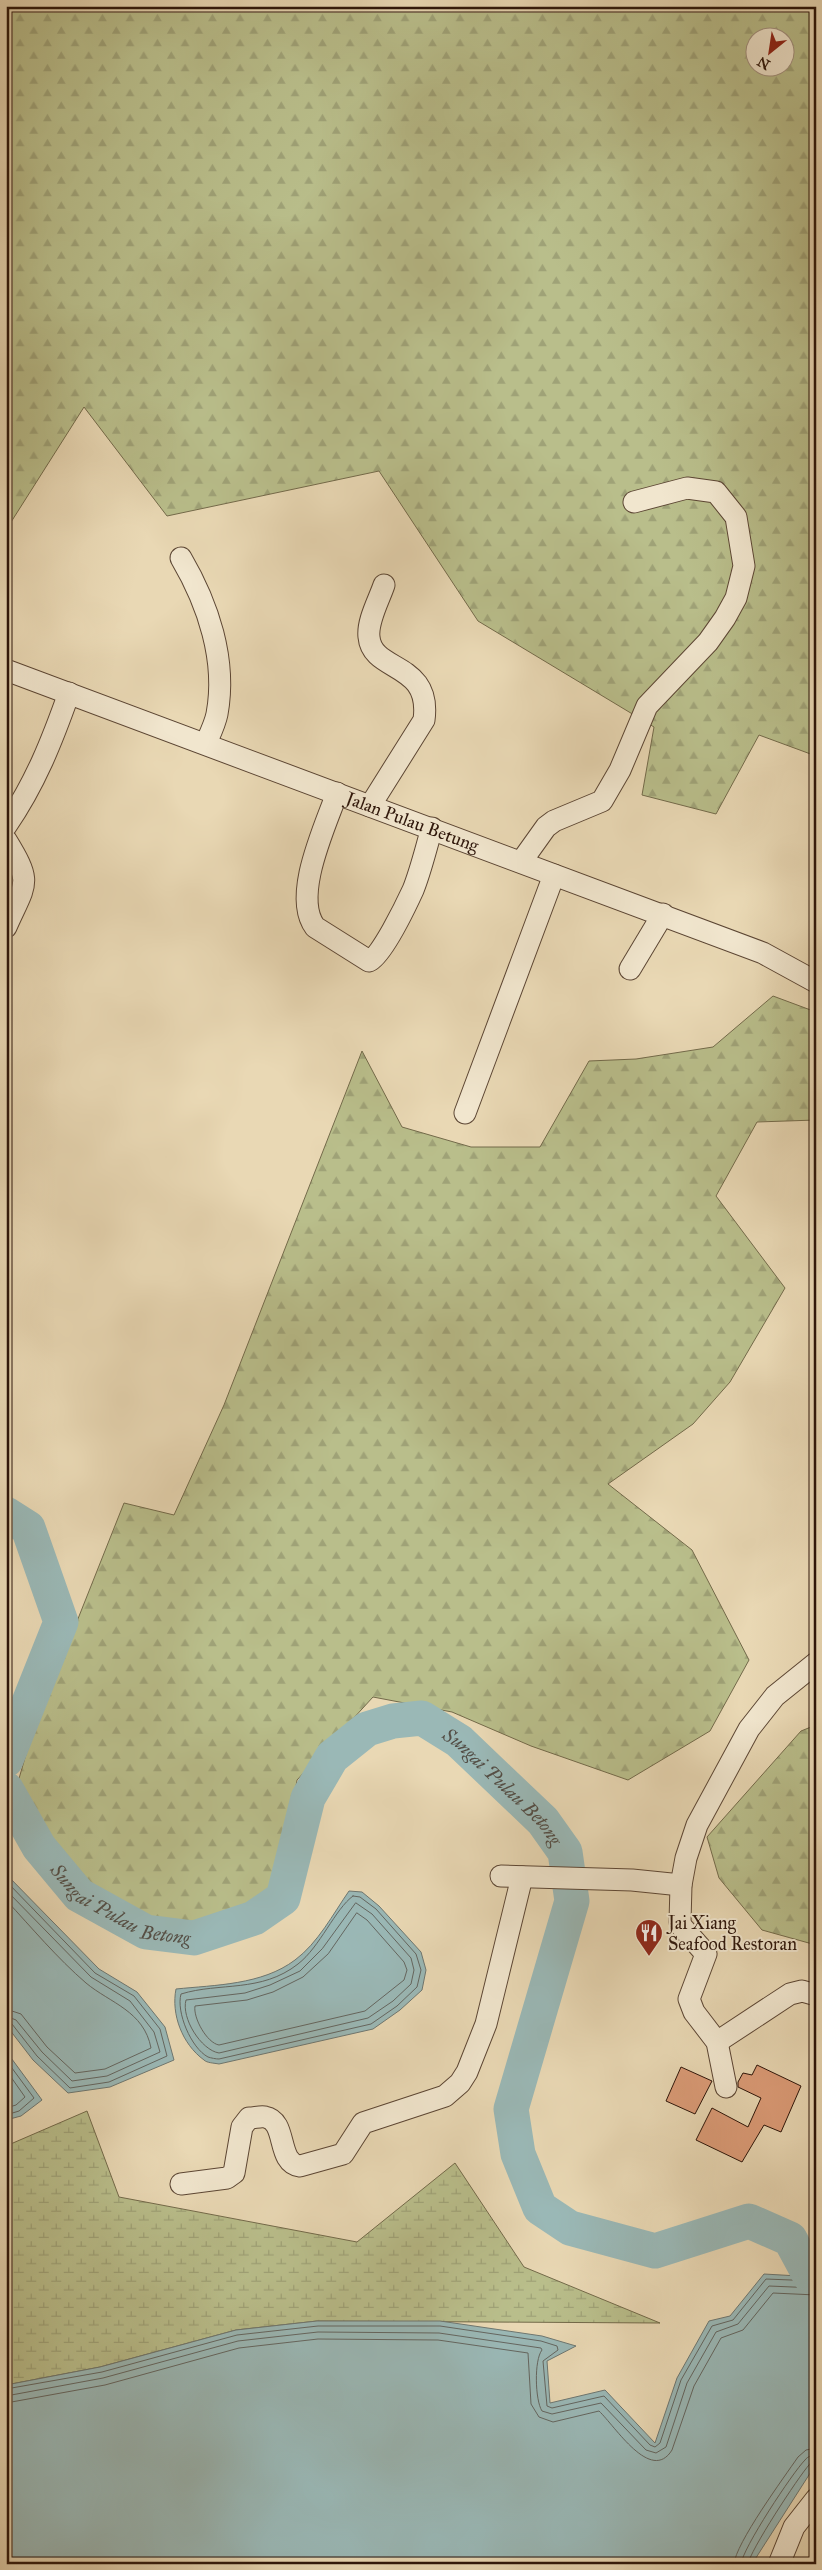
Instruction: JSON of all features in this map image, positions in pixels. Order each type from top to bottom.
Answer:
[{"type":"street","points":[[521,862],[546,827],[554,821],[593,806],[602,800],[628,752],[647,706],[708,642],[725,618],[742,581],[743,552],[736,517],[716,492],[687,488],[634,502]]},
{"type":"street","points":[[181,558],[200,595],[215,639],[219,663],[217,716],[206,743]]},
{"type":"street","points":[[370,806],[424,720],[426,704],[421,688],[410,676],[378,655],[371,646],[368,635],[384,585]]},
{"type":"street","name":"Jalan Pulau Betung","points":[[6,670],[763,952],[816,982]]},
{"type":"street","points":[[6,826],[26,797],[41,767],[69,693]]},
{"type":"street","points":[[337,793],[308,882],[309,919],[315,927],[369,961],[375,958],[413,890],[432,828]]},
{"type":"street","points":[[6,840],[22,866],[26,882],[6,927]]},
{"type":"street","points":[[465,1113],[554,875]]},
{"type":"street","points":[[630,969],[663,914]]},
{"type":"street","points":[[726,2087],[717,2042],[690,2004],[689,1999],[706,1954],[682,1927],[681,1886],[686,1858],[697,1825],[749,1729],[775,1696],[816,1663]]},
{"type":"street","points":[[181,2184],[227,2178],[234,2173],[242,2128],[249,2118],[265,2117],[275,2123],[287,2157],[296,2166],[300,2166],[343,2154],[362,2123],[445,2096],[460,2083],[486,2024],[518,1877],[632,1880],[681,1886]]},
{"type":"street","points":[[717,2042],[790,1994],[802,1991],[816,1996]]},
{"type":"street","points":[[779,2564],[794,2527],[816,2499]]},
{"type":"green space","points":[[6,6],[816,6],[816,756],[759,735],[716,814],[642,795],[654,727],[478,621],[379,471],[167,516],[84,407],[6,530]]},
{"type":"green space","points":[[773,996],[816,1012],[816,1120],[757,1122],[716,1196],[785,1288],[730,1382],[693,1424],[608,1484],[692,1550],[749,1660],[710,1731],[628,1780],[531,1746],[452,1712],[373,1697],[297,1780],[281,1882],[221,1919],[161,1925],[93,1890],[54,1846],[18,1782],[31,1737],[124,1503],[174,1515],[224,1405],[362,1051],[402,1127],[471,1147],[540,1147],[589,1061],[636,1059],[713,1047]]},
{"type":"green space","points":[[816,1725],[816,1945],[762,1930],[719,1878],[707,1837],[801,1731]]},
{"type":"green space","points":[[87,2111],[119,2197],[357,2242],[455,2163],[524,2267],[660,2323],[317,2321],[236,2330],[100,2367],[6,2385],[6,2146]]},
{"type":"water","points":[[6,1874],[99,1969],[137,1992],[165,2027],[174,2060],[110,2087],[68,2093],[33,2060],[6,2025]]},
{"type":"water","points":[[349,1891],[362,1892],[379,1906],[421,1952],[426,1970],[422,1990],[400,2010],[373,2029],[219,2064],[207,2062],[196,2053],[180,2028],[175,2008],[176,1989],[238,1982],[268,1975],[282,1968],[295,1960],[311,1945],[325,1928]]},
{"type":"water","points":[[6,2051],[42,2100],[21,2116],[6,2120]]},
{"type":"water","points":[[764,2274],[816,2277],[816,2464],[752,2564],[6,2564],[6,2385],[100,2367],[236,2330],[317,2321],[440,2321],[542,2336],[576,2346],[547,2361],[550,2403],[605,2390],[655,2443],[677,2378],[709,2321],[730,2316]]},
{"type":"building","points":[[757,2065],[801,2086],[781,2132],[764,2125],[742,2162],[696,2140],[712,2108],[748,2127],[761,2098],[738,2087],[738,2082],[743,2073],[752,2075]]},
{"type":"building","points":[[681,2067],[712,2081],[695,2114],[666,2101]]},
{"type":"waterway","name":"Sungai Pulau Betong","points":[[6,1514],[28,1528],[61,1622],[6,1760]]},
{"type":"waterway","name":"Sungai Pulau Betong","points":[[6,1789],[39,1847],[79,1895],[146,1932],[194,1938],[254,1918],[283,1898],[308,1798],[332,1757],[367,1729],[393,1721],[422,1718],[459,1741],[543,1821],[565,1852],[572,1901],[511,2109],[518,2154],[540,2208],[570,2228],[655,2251],[749,2221],[790,2239],[810,2276]]},
{"type":"place","name":"Jai Xiang Seafood Restoran","points":[[649,1957]]}]
